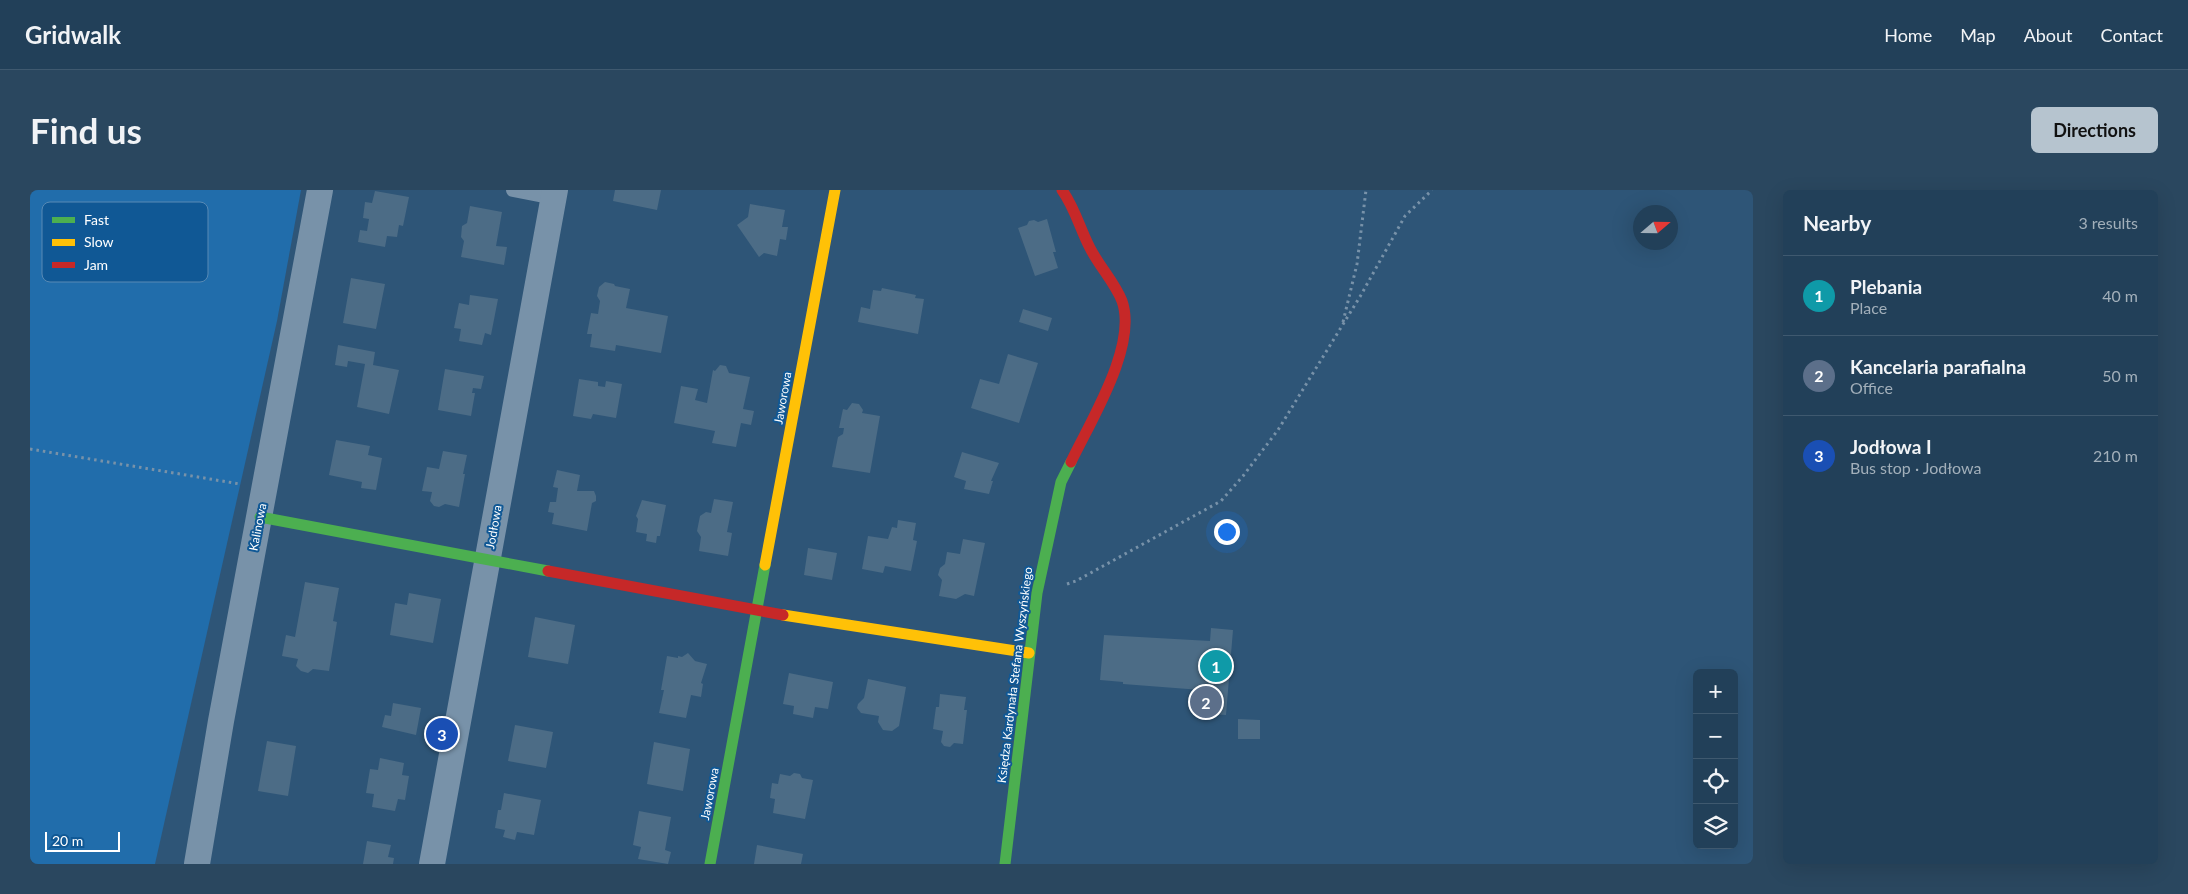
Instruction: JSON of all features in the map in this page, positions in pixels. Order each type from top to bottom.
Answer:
[{"type":"street","name":"Kalinowa","points":[[197,864],[221,721],[320,190]]},
{"type":"street","name":"Jaworowa","points":[[710,864],[835,190]]},
{"type":"street","name":"Księdza Kardynała Stefana Wyszyńskiego","points":[[1005,864],[1037,593],[1061,482],[1109,384],[1121,356],[1125,333],[1122,302],[1090,248],[1071,202],[1062,190]]},
{"type":"street","name":"Jodłowa","points":[[432,864],[554,194]]},
{"type":"street","points":[[260,518],[758,611],[1029,653]]},
{"type":"lane","points":[[513,190],[554,194]]},
{"type":"path","points":[[1342,327],[1357,264],[1366,190]]},
{"type":"path","points":[[1037,593],[1076,581],[1220,501],[1243,476],[1278,430],[1342,327],[1405,216],[1432,190]]},
{"type":"path","points":[[30,449],[240,484]]},
{"type":"shaded area","points":[[30,190],[301,190],[277,321],[155,864],[30,864]]},
{"type":"building","points":[[615,190],[661,190],[657,210],[613,201]]},
{"type":"building","points":[[375,191],[409,197],[403,226],[399,225],[397,237],[387,236],[385,247],[358,242],[360,230],[367,231],[369,219],[363,218],[365,202],[372,203]]},
{"type":"building","points":[[750,204],[785,210],[782,227],[788,227],[786,240],[780,239],[777,256],[764,253],[759,257],[737,225],[748,217]]},
{"type":"building","points":[[470,206],[502,212],[496,246],[507,247],[504,265],[461,257],[464,241],[461,237],[462,226],[467,223]]},
{"type":"building","points":[[1047,219],[1056,252],[1053,252],[1058,268],[1035,276],[1018,228],[1027,225],[1029,221],[1034,220],[1038,222]]},
{"type":"building","points":[[351,278],[385,284],[376,329],[343,323]]},
{"type":"building","points":[[605,282],[630,289],[626,308],[668,316],[661,353],[616,345],[615,351],[590,347],[592,334],[587,334],[591,313],[598,314],[600,301],[597,296],[599,287]]},
{"type":"building","points":[[882,288],[916,295],[915,298],[924,299],[918,334],[858,322],[861,307],[870,309],[873,290],[881,291]]},
{"type":"building","points":[[470,295],[498,299],[491,335],[485,333],[482,345],[459,341],[461,329],[454,328],[459,303],[469,305]]},
{"type":"building","points":[[1023,309],[1052,318],[1048,331],[1019,322]]},
{"type":"building","points":[[338,345],[375,352],[373,365],[399,370],[389,414],[357,407],[365,364],[348,361],[347,367],[335,365]]},
{"type":"building","points":[[1008,354],[1038,363],[1019,423],[971,408],[980,379],[999,384]]},
{"type":"building","points":[[720,365],[726,366],[729,373],[750,377],[743,409],[754,411],[751,425],[741,423],[736,447],[712,443],[715,431],[674,423],[681,386],[698,389],[695,400],[707,403],[713,370],[715,371]]},
{"type":"building","points":[[445,369],[484,376],[481,389],[473,388],[472,393],[475,393],[471,416],[438,410]]},
{"type":"building","points":[[579,379],[598,382],[598,386],[605,387],[606,381],[622,384],[616,418],[593,414],[591,419],[573,416]]},
{"type":"building","points":[[852,403],[859,404],[863,410],[862,413],[880,416],[870,473],[832,467],[838,437],[843,434],[844,428],[839,428],[843,409],[847,410]]},
{"type":"building","points":[[336,440],[370,446],[368,455],[382,458],[376,490],[361,488],[362,482],[329,475]]},
{"type":"building","points":[[443,451],[467,455],[459,507],[445,504],[439,507],[434,506],[430,501],[432,492],[422,491],[427,467],[439,469]]},
{"type":"building","points":[[962,452],[999,463],[991,481],[993,481],[989,494],[964,489],[966,481],[954,477]]},
{"type":"building","points":[[557,470],[580,475],[577,491],[594,491],[596,501],[592,503],[587,531],[552,524],[554,513],[548,512],[550,502],[556,502],[558,488],[553,487]]},
{"type":"building","points":[[714,499],[733,502],[727,532],[732,533],[728,556],[699,551],[701,537],[697,531],[700,516],[706,512],[711,513]]},
{"type":"building","points":[[642,500],[666,505],[660,536],[657,536],[656,543],[646,541],[647,534],[636,532],[638,519],[636,516]]},
{"type":"building","points":[[898,520],[916,523],[913,540],[917,541],[911,571],[885,566],[883,573],[862,569],[868,536],[888,539],[892,527],[897,528]]},
{"type":"building","points":[[963,539],[985,543],[974,596],[965,594],[956,599],[939,596],[942,580],[938,575],[940,568],[945,564],[947,552],[960,554]]},
{"type":"building","points":[[808,548],[837,553],[832,580],[804,575]]},
{"type":"building","points":[[305,582],[339,588],[333,621],[337,622],[329,671],[313,669],[308,673],[301,671],[296,666],[298,659],[282,656],[286,635],[295,637]]},
{"type":"building","points":[[409,593],[441,599],[433,643],[390,635],[395,603],[407,605]]},
{"type":"building","points":[[535,617],[575,625],[568,664],[528,657]]},
{"type":"building","points":[[1211,628],[1233,630],[1226,715],[1199,713],[1201,690],[1123,684],[1123,682],[1100,680],[1104,635],[1210,641]]},
{"type":"building","points":[[688,653],[695,661],[707,664],[701,683],[703,684],[701,697],[691,695],[686,718],[659,713],[664,690],[661,690],[667,656],[678,658],[678,656],[682,657]]},
{"type":"building","points":[[789,673],[833,682],[828,709],[815,707],[813,718],[793,714],[794,706],[783,704]]},
{"type":"building","points":[[868,679],[906,687],[899,726],[892,731],[883,730],[878,722],[879,716],[861,713],[857,708],[864,698]]},
{"type":"building","points":[[940,694],[966,697],[964,710],[967,710],[963,744],[954,743],[950,747],[944,746],[941,742],[943,731],[933,729],[936,707],[939,707]]},
{"type":"building","points":[[393,703],[421,708],[416,735],[382,727],[385,715],[391,716]]},
{"type":"building","points":[[1238,719],[1260,720],[1260,739],[1238,739]]},
{"type":"building","points":[[515,725],[553,732],[546,768],[508,761]]},
{"type":"building","points":[[267,741],[296,746],[288,796],[258,791]]},
{"type":"building","points":[[654,742],[690,749],[683,791],[647,784]]},
{"type":"building","points":[[380,758],[404,763],[402,775],[409,776],[405,800],[398,799],[395,811],[372,807],[374,794],[366,793],[370,769],[378,770]]},
{"type":"building","points":[[794,773],[800,774],[802,778],[813,780],[805,819],[773,813],[775,799],[770,798],[772,783],[778,784],[780,774],[790,776]]},
{"type":"building","points":[[504,793],[541,800],[534,835],[517,832],[515,840],[503,837],[505,830],[495,828],[498,810],[501,810]]},
{"type":"building","points":[[639,811],[671,817],[665,850],[671,852],[668,864],[638,859],[641,847],[633,845]]},
{"type":"building","points":[[367,841],[391,845],[388,857],[394,858],[393,864],[363,864]]},
{"type":"building","points":[[757,845],[803,854],[801,864],[754,864]]},
{"type":"traffic: fast","points":[[1005,864],[1037,593],[1061,482],[1071,462]]},
{"type":"traffic: fast","points":[[260,517],[548,571]]},
{"type":"traffic: fast","points":[[710,864],[765,565]]},
{"type":"traffic: slow","points":[[765,565],[835,190]]},
{"type":"traffic: slow","points":[[783,615],[1029,653]]},
{"type":"traffic: jam","points":[[1062,190],[1090,248],[1119,294],[1125,319],[1123,340],[1110,383],[1071,462]]},
{"type":"traffic: jam","points":[[548,571],[783,615]]},
{"type":"place","name":"Plebania","points":[[1216,666]]},
{"type":"place","name":"Kancelaria parafialna","points":[[1206,702]]},
{"type":"place","name":"Jodłowa I","points":[[442,734]]}]
